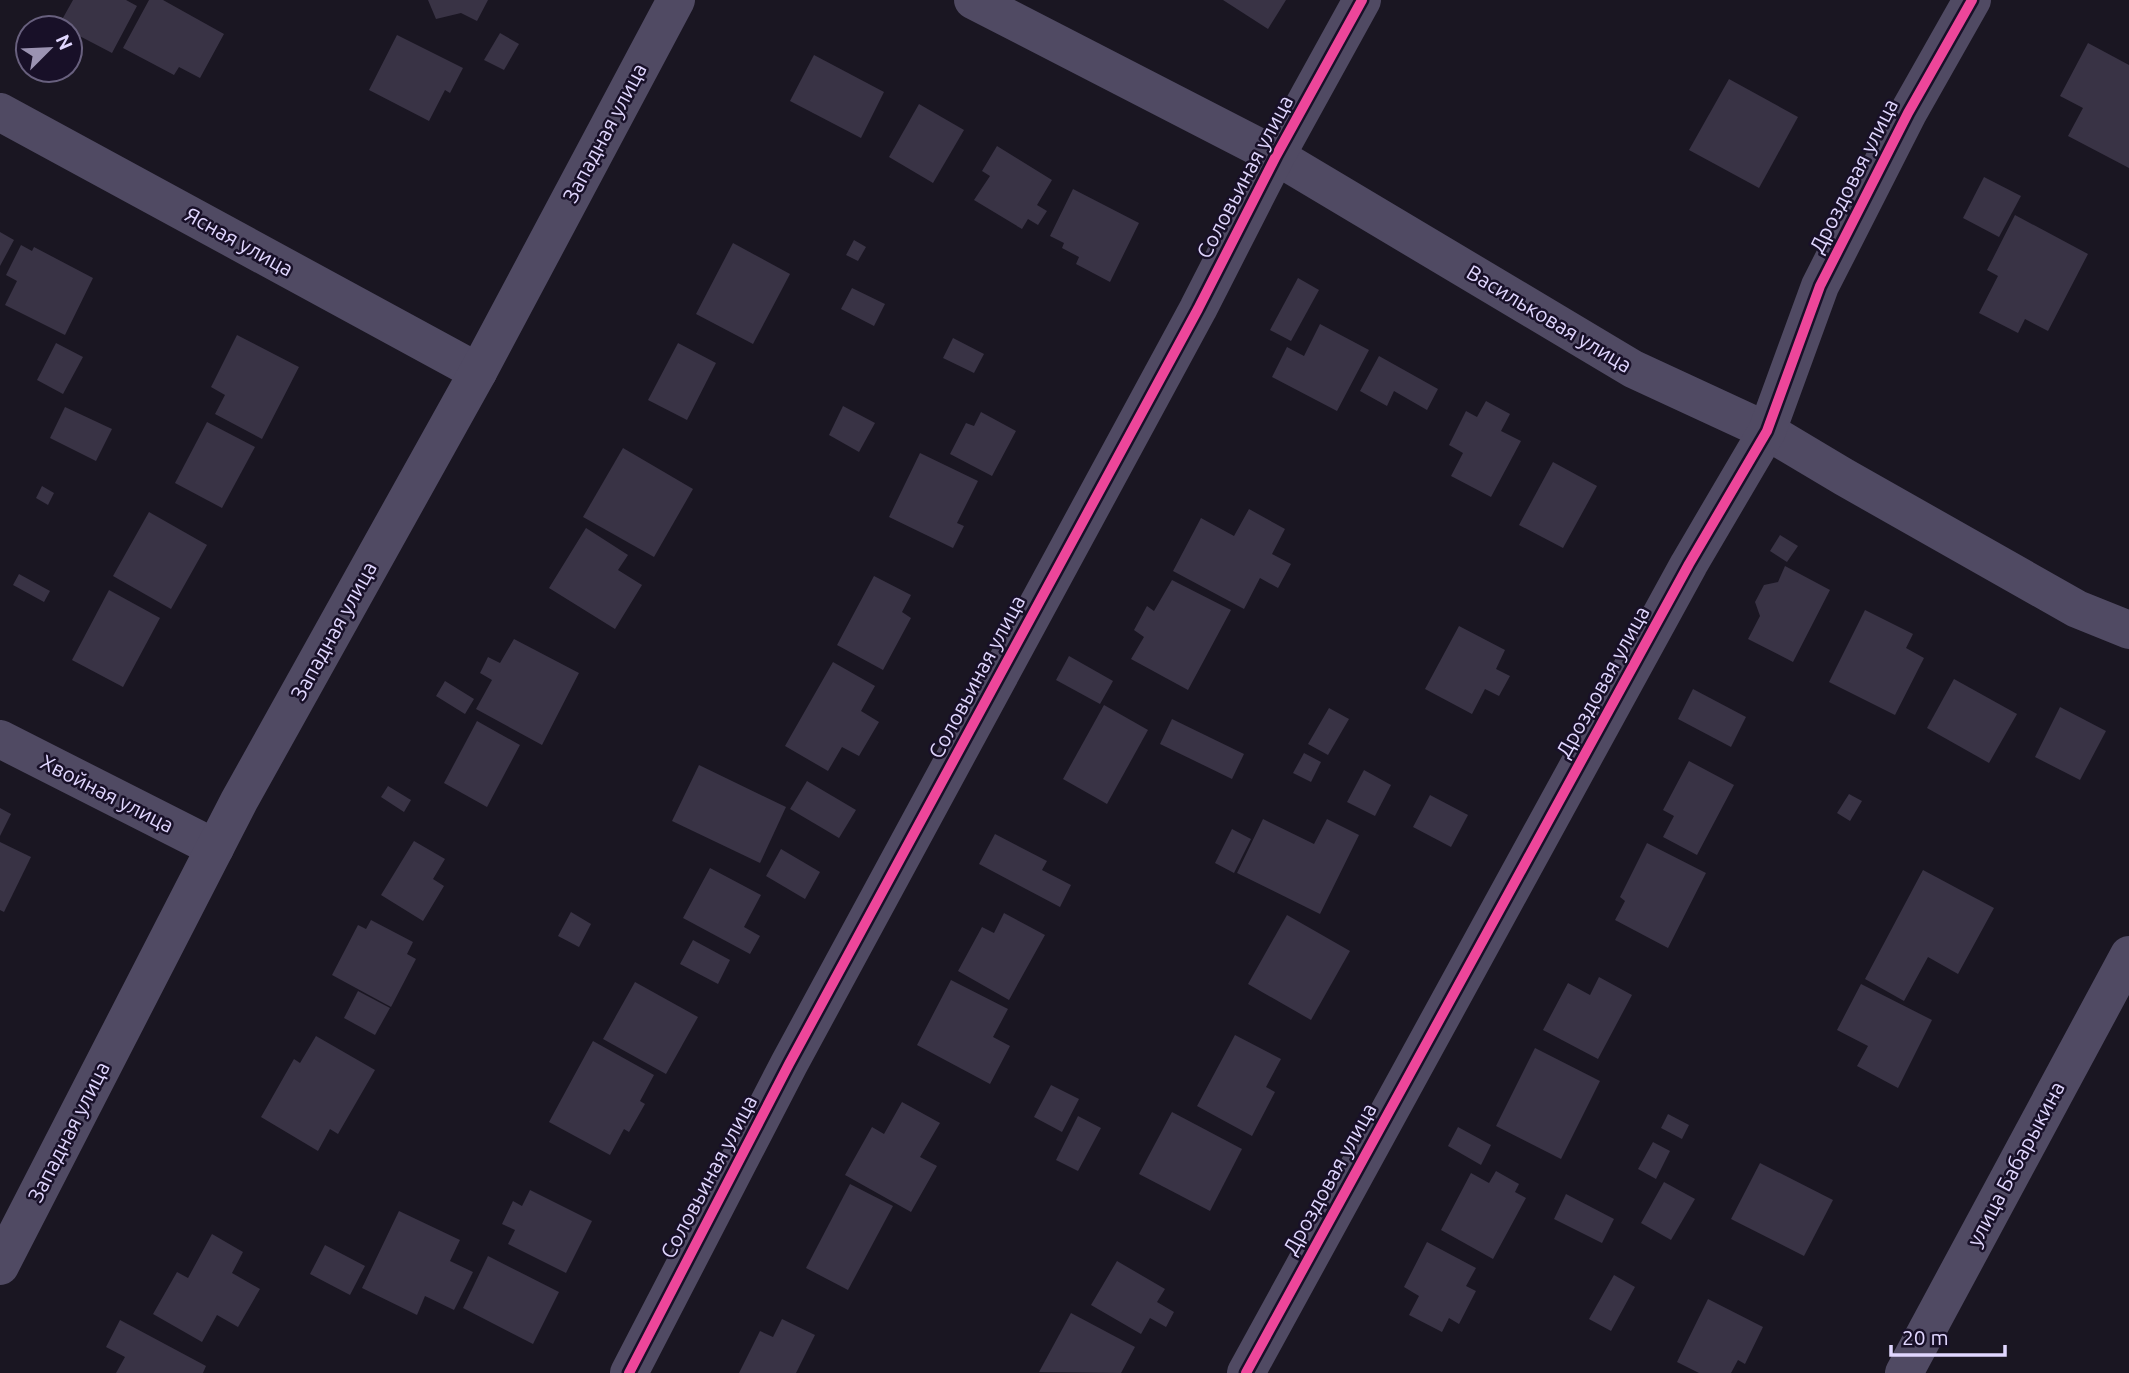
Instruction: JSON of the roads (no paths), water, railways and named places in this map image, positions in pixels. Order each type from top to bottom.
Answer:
[{"type":"street","name":"Западная улица","points":[[0,1266],[215,848],[478,372],[676,0]]},
{"type":"street","name":"Васильковая улица","points":[[973,0],[1276,156],[1633,369],[1767,431],[2077,609],[2129,630]]},
{"type":"street","name":"Соловьиная улица","points":[[629,1373],[789,1064],[1192,321],[1276,156],[1362,0]]},
{"type":"street","name":"Дроздовая улица","points":[[1246,1373],[1689,564],[1767,431],[1820,286],[1908,113],[1972,0]]},
{"type":"street","name":"Ясная улица","points":[[0,112],[478,372]]},
{"type":"street","name":"Хвойная улица","points":[[0,739],[215,848]]},
{"type":"street","name":"улица Бабарыкина","points":[[1904,1373],[2129,955]]}]
